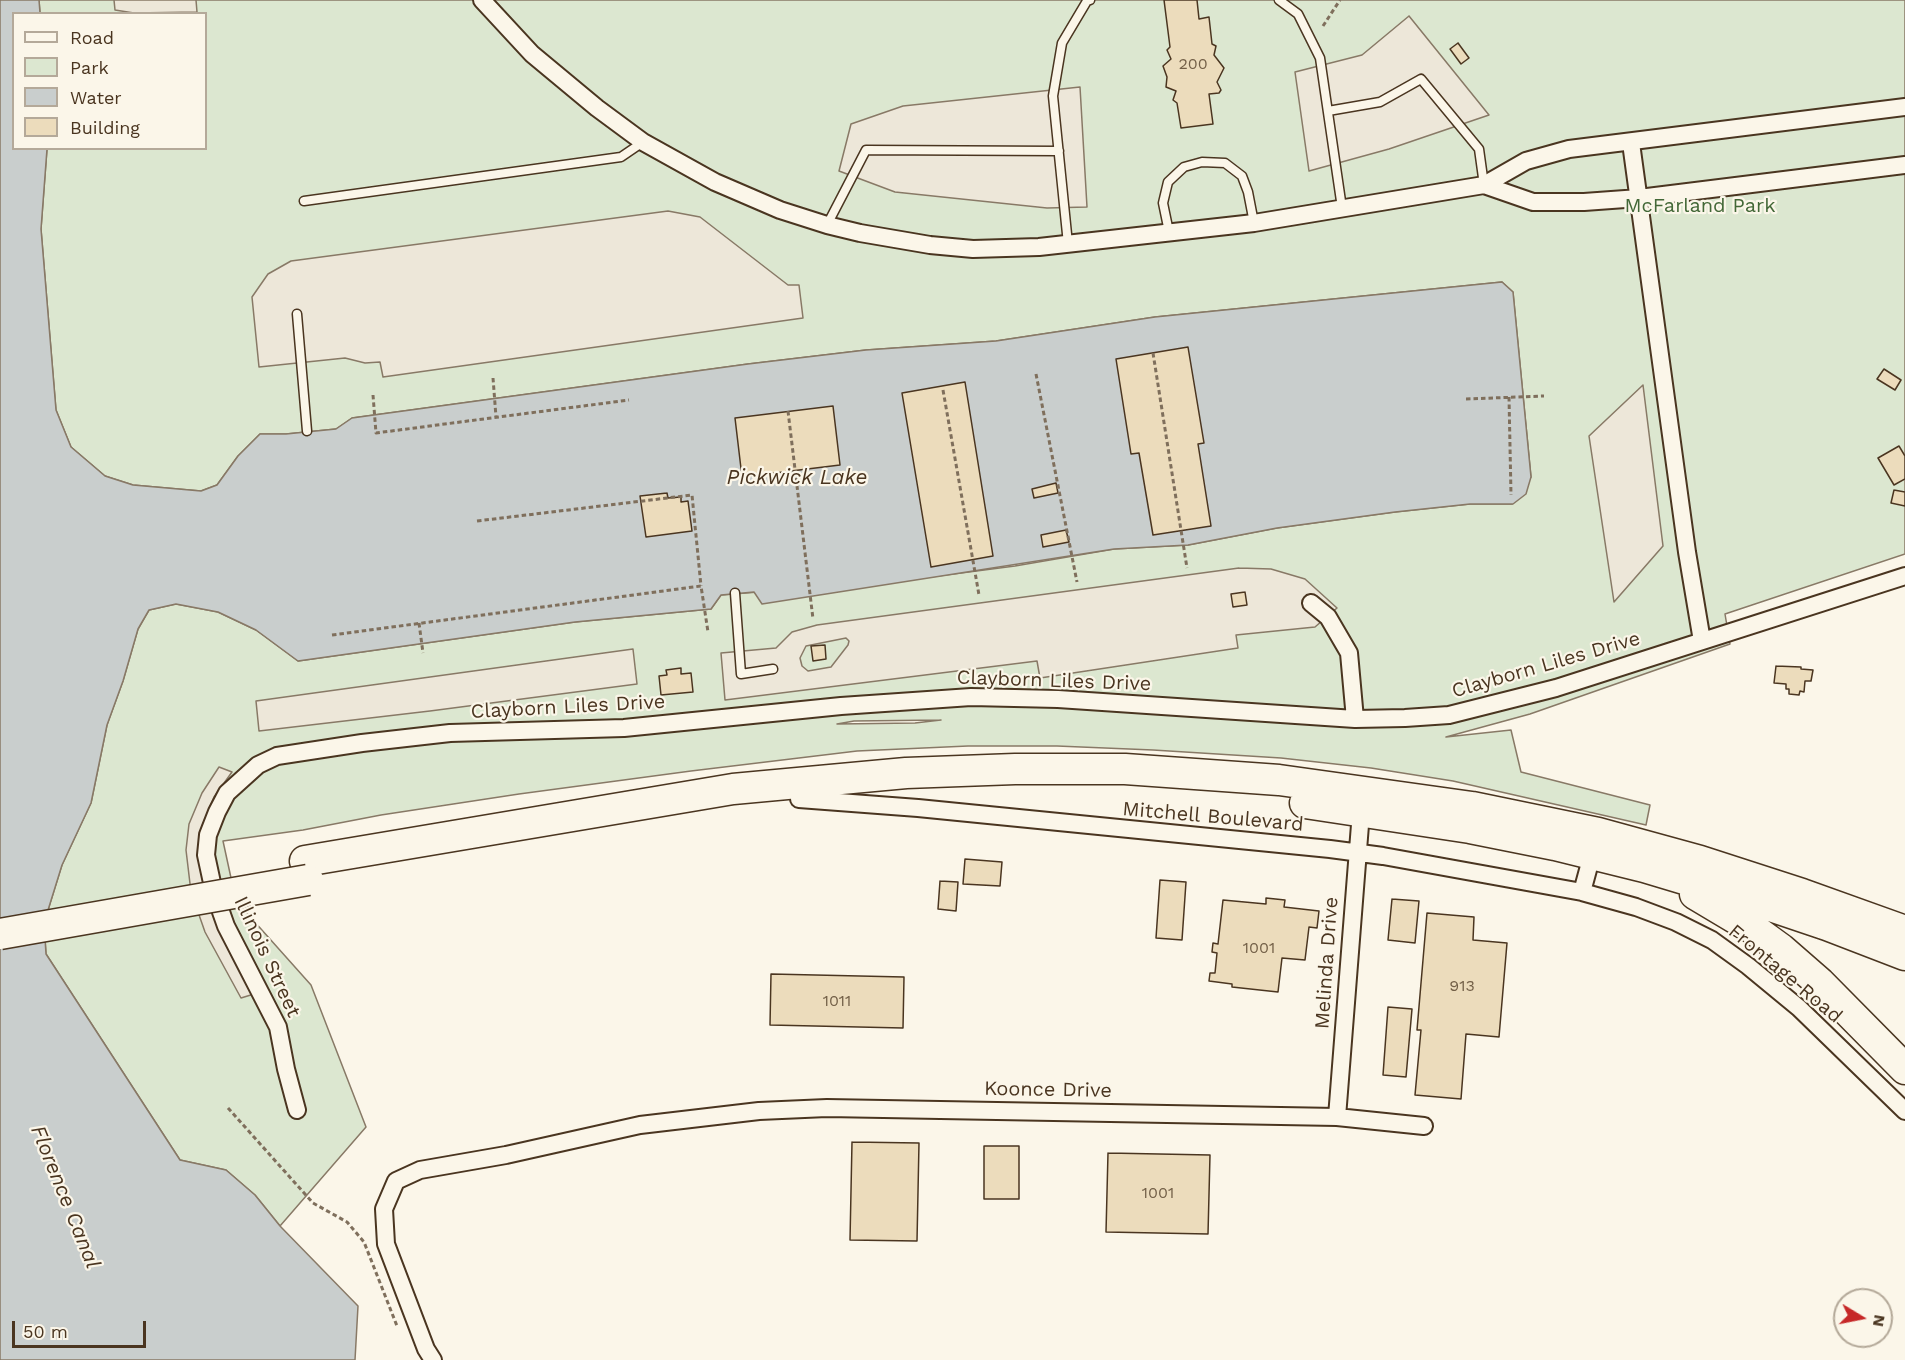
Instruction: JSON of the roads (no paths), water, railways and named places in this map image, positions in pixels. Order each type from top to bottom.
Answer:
[{"type":"highway","points":[[0,934],[306,871],[733,789],[906,772],[1015,769],[1125,769],[1279,780],[1366,790],[1472,807],[1598,833],[1700,861],[1905,931]]},
{"type":"highway","points":[[0,914],[799,799],[886,792],[1081,787],[1233,795],[1320,804],[1470,828],[1644,867],[1744,897],[1905,955]]},
{"type":"highway","points":[[1644,867],[1701,897],[1752,928],[1781,949],[1820,983],[1905,1069]]},
{"type":"street","points":[[482,0],[532,54],[597,108],[643,142],[715,182],[780,210],[860,234],[973,249],[1068,244],[1254,223],[1484,185],[1526,161],[1569,149],[1905,107]]},
{"type":"street","points":[[1631,142],[1687,552],[1702,642]]},
{"type":"street","points":[[1484,185],[1533,202],[1584,202],[1639,198],[1905,165]]},
{"type":"street","name":"Clayborn Liles Drive","points":[[214,892],[206,855],[208,835],[227,794],[258,765],[277,756],[308,750],[450,733],[646,726],[754,713],[971,698],[1058,699],[1355,719],[1405,718],[1471,711],[1556,688],[1905,576]]},
{"type":"street","points":[[1311,603],[1328,616],[1348,654],[1355,719]]},
{"type":"street","name":"Mitchell Boulevard","points":[[799,799],[918,808],[1356,853],[1582,892]]},
{"type":"street","name":"Melinda Drive","points":[[1337,1117],[1361,812]]},
{"type":"street","points":[[1582,892],[1592,855]]},
{"type":"street","name":"Illinois Street","points":[[214,892],[226,926],[278,1027],[297,1110]]},
{"type":"street","name":"Frontage Road","points":[[1582,892],[1656,914],[1712,940],[1799,1008],[1905,1111]]},
{"type":"street","name":"Koonce Drive","points":[[429,1354],[386,1244],[384,1209],[396,1181],[420,1170],[506,1155],[640,1125],[759,1111],[827,1108],[1337,1117],[1424,1126]]},
{"type":"lane","points":[[1068,244],[1053,96],[1062,43],[1087,1],[1090,0]]},
{"type":"lane","points":[[1279,0],[1298,14],[1320,58],[1342,208]]},
{"type":"lane","points":[[1328,111],[1380,102],[1421,79],[1479,149],[1484,185]]},
{"type":"lane","points":[[304,201],[621,157],[643,142]]},
{"type":"lane","points":[[826,225],[866,150],[1059,151]]},
{"type":"lane","points":[[1169,232],[1163,203],[1168,182],[1184,167],[1202,162],[1225,163],[1242,176],[1248,192],[1254,223]]},
{"type":"lane","points":[[297,314],[307,431]]},
{"type":"lane","points":[[735,593],[741,674],[773,669]]},
{"type":"water","name":"Pickwick Lake","points":[[0,0],[39,0],[40,12],[12,12],[12,150],[47,150],[41,229],[56,410],[71,447],[105,476],[133,485],[201,491],[217,485],[238,456],[260,434],[336,429],[352,418],[748,364],[866,350],[996,341],[1155,317],[1502,282],[1513,292],[1531,477],[1526,494],[1513,504],[1470,504],[1395,512],[1277,528],[1188,545],[1114,549],[762,604],[754,592],[721,595],[711,609],[575,622],[298,661],[256,630],[218,612],[176,604],[149,610],[138,629],[107,725],[91,803],[62,865],[44,923],[46,954],[180,1160],[226,1170],[255,1195],[280,1226],[358,1306],[355,1360],[0,1360]]},
{"type":"park label","name":"McFarland Park","points":[[1700,206]]},
{"type":"water label","name":"Florence Canal","points":[[65,1197]]}]
